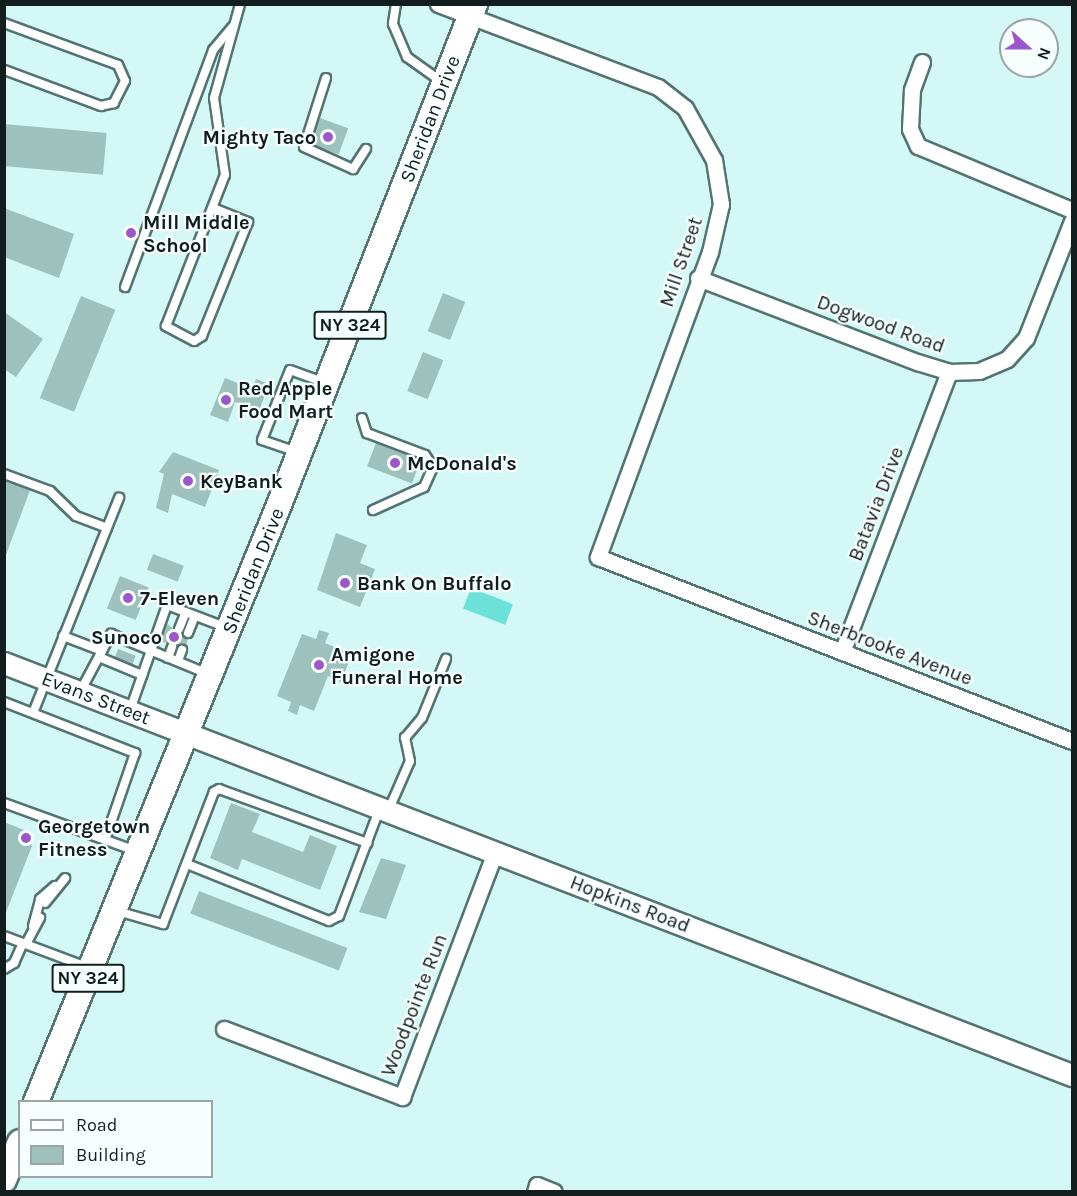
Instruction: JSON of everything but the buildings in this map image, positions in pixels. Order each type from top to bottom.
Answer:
[{"type":"main road","name":"Sheridan Drive","points":[[36,1100],[140,852],[300,453],[473,10]]},
{"type":"main road","points":[[4,1180],[18,1147]]},
{"type":"street","name":"Mill Street","points":[[438,4],[473,10],[657,87],[686,108],[708,144],[720,185],[718,224],[598,557],[692,592]]},
{"type":"street","points":[[922,62],[912,90],[910,129],[918,146],[1072,210]]},
{"type":"street","name":"Dogwood Road","points":[[698,278],[949,372],[995,366],[1018,349],[1072,221]]},
{"type":"street","name":"Batavia Drive","points":[[842,652],[949,372]]},
{"type":"street","name":"Sherbrooke Avenue","points":[[692,592],[1072,741]]},
{"type":"street","name":"Evans Street","points":[[4,663],[188,732]]},
{"type":"street","name":"Hopkins Road","points":[[188,732],[1072,1075]]},
{"type":"street","name":"Woodpointe Run","points":[[224,1029],[402,1097],[495,852]]},
{"type":"street","points":[[535,1191],[537,1185],[554,1191]]},
{"type":"lane","points":[[213,208],[248,222],[202,336],[194,342],[166,326],[226,169],[214,98],[231,53],[232,27],[240,4]]},
{"type":"lane","points":[[396,4],[393,24],[406,57],[444,83]]},
{"type":"lane","points":[[4,23],[118,65],[125,81],[118,99],[101,106],[4,70]]},
{"type":"lane","points":[[125,287],[213,50],[232,27]]},
{"type":"lane","points":[[326,78],[304,147],[354,170],[366,149]]},
{"type":"lane","points":[[300,453],[262,440],[290,370],[327,384]]},
{"type":"lane","points":[[362,418],[367,433],[425,455],[433,467],[424,487],[373,510]]},
{"type":"lane","points":[[4,474],[50,491],[76,516],[107,528]]},
{"type":"lane","points":[[33,713],[45,678],[120,498]]},
{"type":"lane","points":[[130,711],[167,605],[229,628]]},
{"type":"lane","points":[[179,629],[186,612]]},
{"type":"lane","points":[[188,633],[195,616]]},
{"type":"lane","points":[[80,692],[111,634],[210,675]]},
{"type":"lane","points":[[63,636],[142,675]]},
{"type":"lane","points":[[168,658],[172,647]]},
{"type":"lane","points":[[178,662],[182,650]]},
{"type":"lane","points":[[187,864],[329,921],[339,916],[367,843],[410,761],[405,738],[422,718],[446,659]]},
{"type":"lane","points":[[4,702],[135,753],[105,840]]},
{"type":"lane","points":[[115,910],[163,924],[214,792],[219,789],[367,843]]},
{"type":"lane","points":[[4,803],[140,852]]},
{"type":"lane","points":[[4,969],[14,963],[25,943],[33,926],[40,899],[65,878]]},
{"type":"lane","points":[[45,903],[55,886]]},
{"type":"lane","points":[[33,926],[40,918]]},
{"type":"lane","points":[[4,936],[92,969]]},
{"type":"shaded area","points":[[471,588],[513,604],[505,625],[463,609]]},
{"type":"place","name":"Mighty Taco","points":[[328,137]]},
{"type":"place","name":"Mill Middle School","points":[[131,233]]},
{"type":"place","name":"Red Apple Food Mart","points":[[226,400]]},
{"type":"place","name":"McDonald's","points":[[395,463]]},
{"type":"place","name":"KeyBank","points":[[188,481]]},
{"type":"place","name":"Bank On Buffalo","points":[[345,583]]},
{"type":"place","name":"7-Eleven","points":[[128,598]]},
{"type":"place","name":"Sunoco","points":[[174,637]]},
{"type":"place","name":"Amigone Funeral Home","points":[[319,665]]},
{"type":"place","name":"Georgetown Fitness","points":[[26,838]]}]
